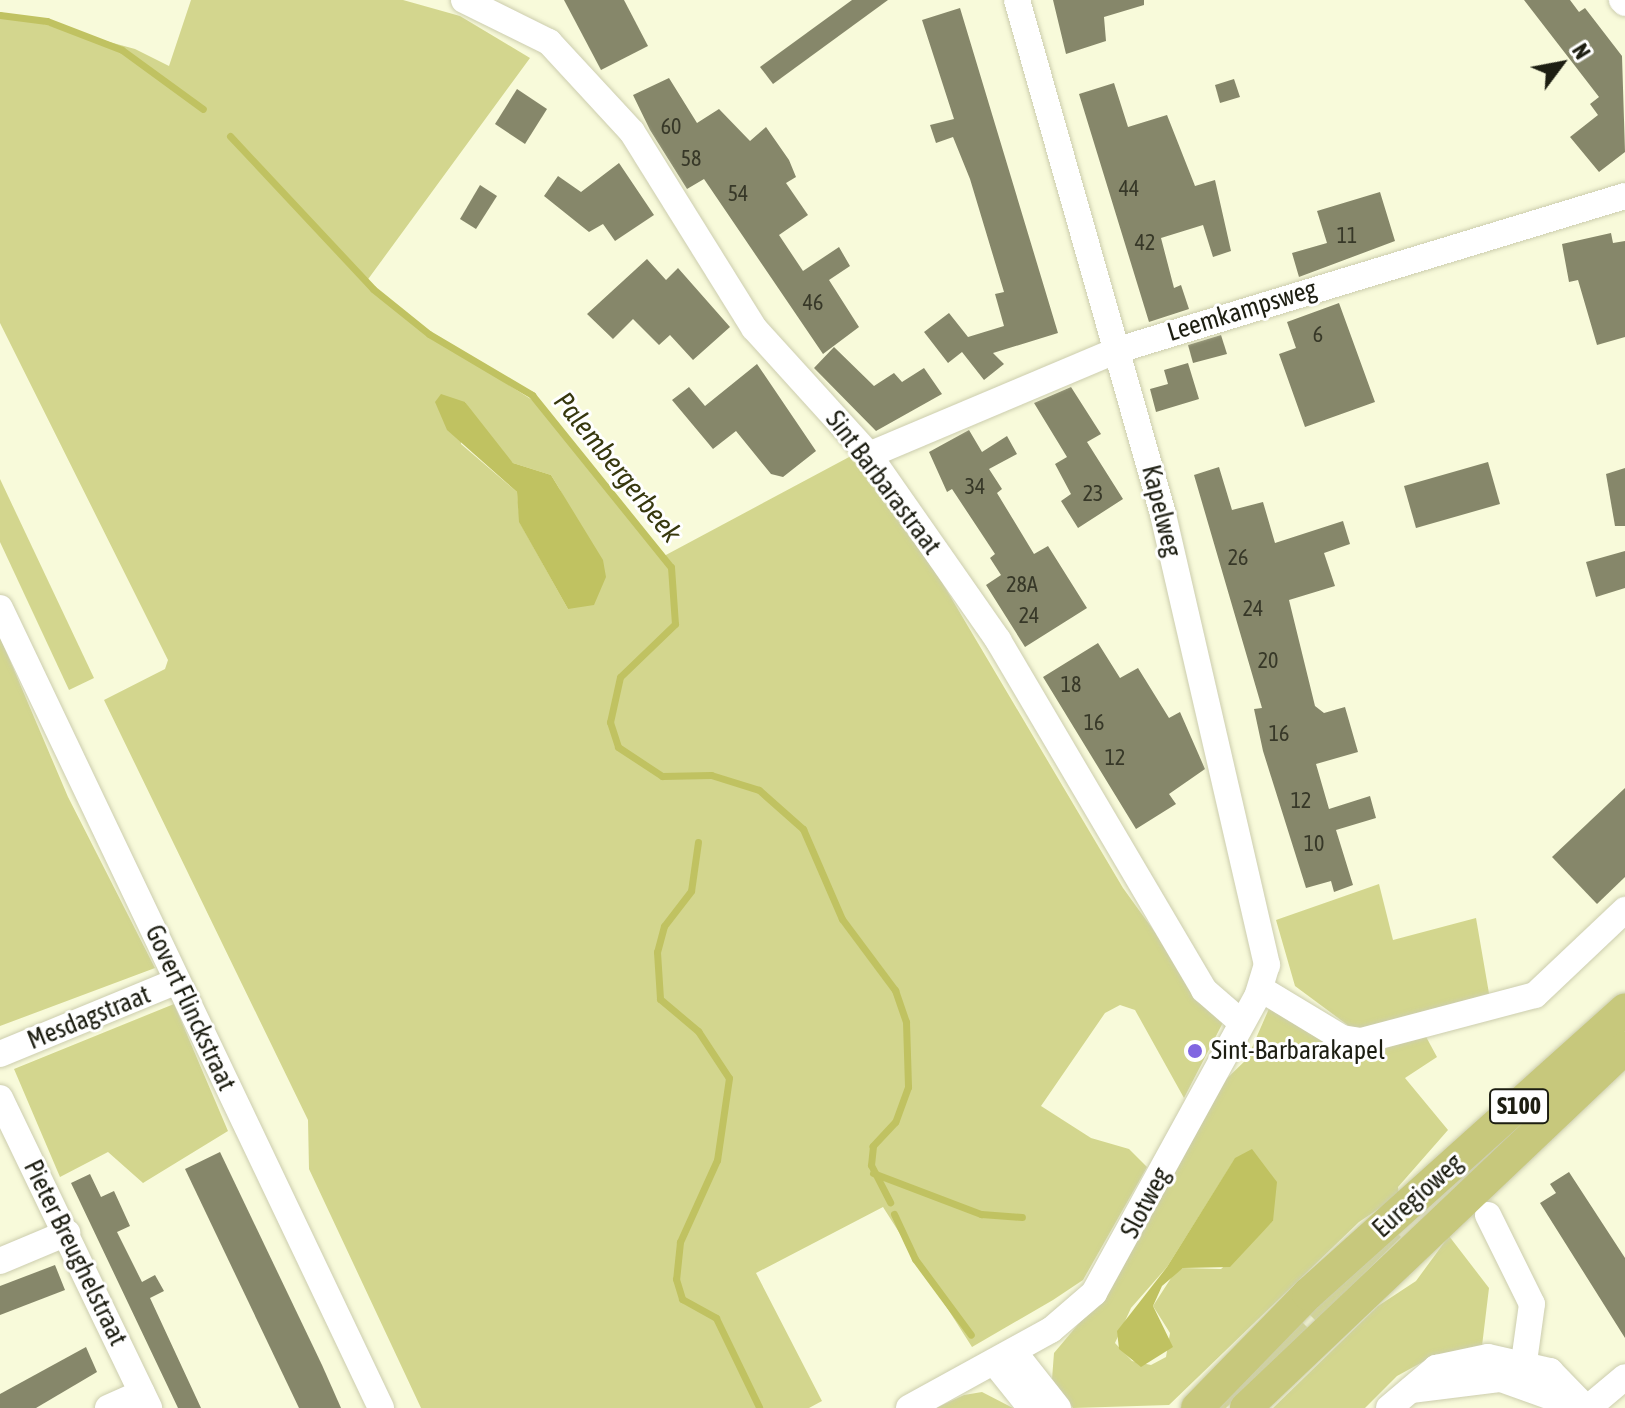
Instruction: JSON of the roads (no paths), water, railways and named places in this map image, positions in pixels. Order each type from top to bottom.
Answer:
[{"type":"main road","name":"Euregioweg","points":[[1177,1408],[1205,1396],[1625,1010]]},
{"type":"main road","name":"Euregioweg","points":[[1246,1408],[1625,1048]]},
{"type":"street","name":"Kapelweg","points":[[1017,0],[1118,350],[1262,935],[1261,989],[1242,1023]]},
{"type":"street","name":"Sint Barbarastraat","points":[[480,2],[549,42],[600,92],[754,328],[869,455],[998,640],[1204,990],[1242,1023]]},
{"type":"street","name":"Leemkampsweg","points":[[869,455],[1118,350],[1625,196]]},
{"type":"street","name":"Govert Flinckstraat","points":[[0,608],[381,1408]]},
{"type":"street","points":[[1261,989],[1342,1038],[1361,1041],[1535,995],[1625,910]]},
{"type":"street","name":"Mesdagstraat","points":[[0,1054],[177,981]]},
{"type":"street","name":"Slotweg","points":[[909,1408],[1004,1357],[1094,1293],[1242,1023]]},
{"type":"street","name":"Pieter Breughelstraat","points":[[0,1098],[145,1401]]},
{"type":"street","points":[[1488,1215],[1532,1304],[1524,1373]]},
{"type":"street","points":[[0,1261],[67,1233]]},
{"type":"street","points":[[1004,1357],[1031,1408]]},
{"type":"street","points":[[1004,1357],[1058,1408]]},
{"type":"street","points":[[1389,1408],[1452,1361],[1567,1382],[1585,1408],[1625,1377]]},
{"type":"street","points":[[108,1408],[145,1401]]},
{"type":"waterway","name":"Palembergerbeek","points":[[0,15],[47,21],[122,50],[203,109]]},
{"type":"waterway","name":"Palembergerbeek","points":[[230,136],[373,289],[429,334],[532,395],[671,567],[675,624],[620,677],[610,722],[618,747],[662,776],[711,775],[759,790],[803,829],[842,919],[895,990],[906,1022],[908,1087],[895,1122],[873,1146],[871,1165],[890,1202]]},
{"type":"waterway","name":"Palembergerbeek","points":[[698,842],[691,891],[664,926],[657,952],[660,999],[698,1031],[729,1078],[717,1160],[680,1242],[676,1279],[682,1299],[716,1318],[759,1407]]},
{"type":"waterway","points":[[873,1173],[981,1214],[1022,1217]]},
{"type":"waterway","name":"Palembergerbeek","points":[[894,1214],[915,1259],[971,1335]]},
{"type":"place","name":"Sint-Barbarakapel","points":[[1195,1051]]}]
